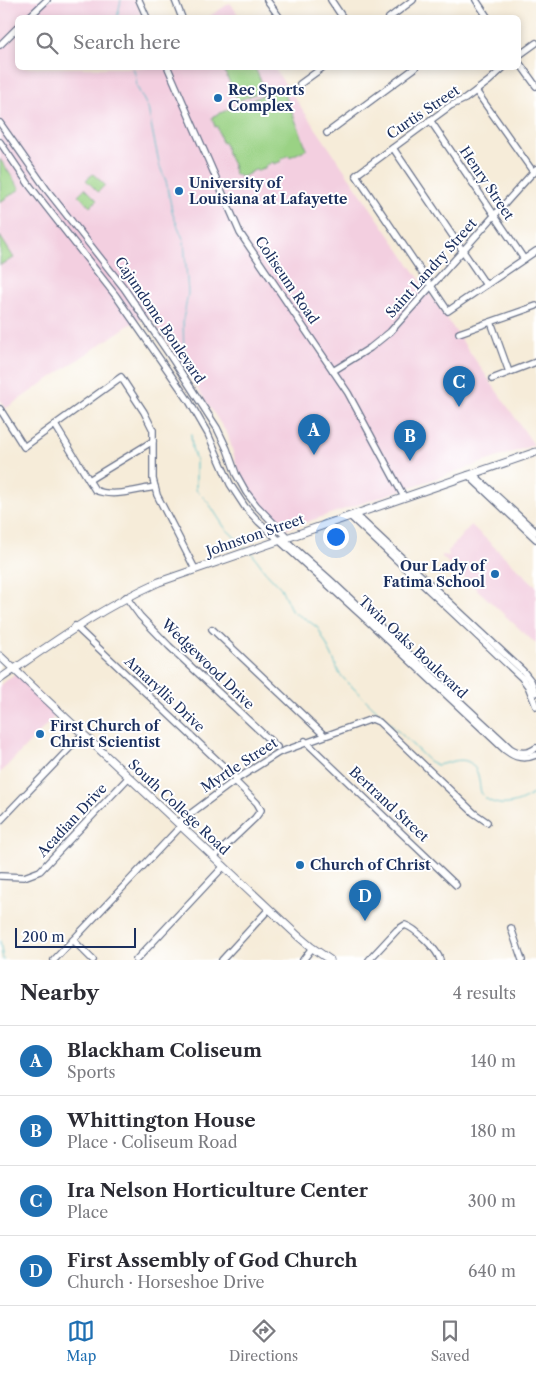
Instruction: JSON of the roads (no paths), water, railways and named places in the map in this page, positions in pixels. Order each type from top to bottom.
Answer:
[{"type":"main road","name":"Johnston Street","points":[[0,679],[75,626],[126,597],[160,582],[536,452]]},
{"type":"main road","name":"South College Road","points":[[0,656],[269,909],[312,948],[330,960]]},
{"type":"street","points":[[31,15],[47,0]]},
{"type":"street","points":[[139,0],[145,15]]},
{"type":"street","points":[[175,0],[181,15]]},
{"type":"street","points":[[276,0],[269,2],[278,15]]},
{"type":"street","points":[[331,0],[341,15]]},
{"type":"street","points":[[393,15],[413,0]]},
{"type":"street","points":[[476,0],[485,15]]},
{"type":"street","points":[[0,44],[15,31]]},
{"type":"street","points":[[521,54],[536,43]]},
{"type":"street","points":[[521,65],[536,86]]},
{"type":"street","name":"Coliseum Road","points":[[169,70],[240,233],[357,407],[404,497]]},
{"type":"street","points":[[300,84],[319,70]]},
{"type":"street","points":[[327,133],[412,70]]},
{"type":"street","name":"Curtis Street","points":[[431,287],[356,175],[450,106],[465,99],[501,70]]},
{"type":"street","points":[[476,91],[535,172]]},
{"type":"street","name":"Henry Street","points":[[430,120],[524,259]]},
{"type":"street","name":"Cajundome Boulevard","points":[[0,124],[47,190],[102,258],[135,304],[203,406],[223,440],[236,474],[246,492],[283,539]]},
{"type":"street","name":"Cajundome Boulevard","points":[[0,142],[30,186],[126,311],[195,411],[208,434],[224,472],[240,500],[252,516],[283,539]]},
{"type":"street","points":[[393,148],[486,285]]},
{"type":"street","name":"Saint Landry Street","points":[[333,371],[370,348],[390,332],[535,172]]},
{"type":"street","points":[[431,287],[448,312],[536,251]]},
{"type":"street","points":[[126,311],[135,304]]},
{"type":"street","points":[[459,333],[536,306]]},
{"type":"street","points":[[491,322],[509,372]]},
{"type":"street","points":[[492,379],[536,362]]},
{"type":"street","points":[[0,409],[24,447],[121,377],[154,433],[153,475],[160,504],[195,569]]},
{"type":"street","points":[[195,411],[203,406]]},
{"type":"street","points":[[55,425],[95,490],[112,494],[155,487]]},
{"type":"street","points":[[89,480],[153,441]]},
{"type":"street","points":[[471,475],[517,518],[536,540]]},
{"type":"street","points":[[352,515],[523,671],[529,678],[536,693]]},
{"type":"street","points":[[352,515],[522,678],[528,686],[536,706]]},
{"type":"street","points":[[517,518],[536,532]]},
{"type":"street","name":"Twin Oaks Boulevard","points":[[283,539],[349,597],[510,748],[516,752],[526,753],[536,748]]},
{"type":"street","name":"Twin Oaks Boulevard","points":[[283,539],[505,750],[513,756],[521,758],[536,754]]},
{"type":"street","name":"Wedgewood Drive","points":[[126,597],[140,616],[169,646],[277,746]]},
{"type":"street","name":"Amaryllis Drive","points":[[75,626],[236,780],[257,803],[261,810],[256,818],[214,857]]},
{"type":"street","points":[[212,629],[324,735]]},
{"type":"street","name":"Myrtle Street","points":[[54,960],[180,825],[236,780],[278,753],[305,741],[375,719],[474,813],[487,822]]},
{"type":"street","points":[[0,821],[83,734]]},
{"type":"street","name":"Bertrand Street","points":[[305,741],[456,885]]},
{"type":"street","name":"Acadian Drive","points":[[0,876],[24,876],[40,871],[129,777]]},
{"type":"street","points":[[136,960],[224,866]]},
{"type":"street","points":[[222,960],[269,909]]},
{"type":"street","points":[[369,960],[397,930],[405,925],[412,928],[436,951],[440,960]]},
{"type":"street","points":[[511,928],[522,960]]},
{"type":"street","points":[[73,940],[93,960]]},
{"type":"street","points":[[303,960],[312,948]]},
{"type":"waterway","points":[[118,15],[121,0]]},
{"type":"waterway","points":[[134,70],[137,87],[148,108],[160,167],[166,181],[173,215],[184,241],[188,293],[183,320],[184,354]]},
{"type":"waterway","points":[[191,434],[192,448],[196,461],[196,490],[208,502],[225,528],[246,548]]},
{"type":"waterway","points":[[251,552],[281,588],[292,612],[318,628],[340,675],[429,761],[437,765],[460,760],[470,763],[478,775],[482,795],[495,803],[509,804],[517,802],[536,791]]},
{"type":"waterway","points":[[0,941],[3,960]]},
{"type":"place","name":"Rec Sports Complex","points":[[218,98]]},
{"type":"place","name":"University of Louisiana at Lafayette","points":[[179,191]]},
{"type":"place","name":"Ira Nelson Horticulture Center","points":[[459,407]]},
{"type":"place","name":"Blackham Coliseum","points":[[314,455]]},
{"type":"place","name":"Whittington House","points":[[410,461]]},
{"type":"place","name":"Our Lady of Fatima School","points":[[495,574]]},
{"type":"place","name":"First Church of Christ Scientist","points":[[40,734]]},
{"type":"place","name":"Church of Christ","points":[[300,865]]},
{"type":"place","name":"First Assembly of God Church","points":[[365,921]]}]
